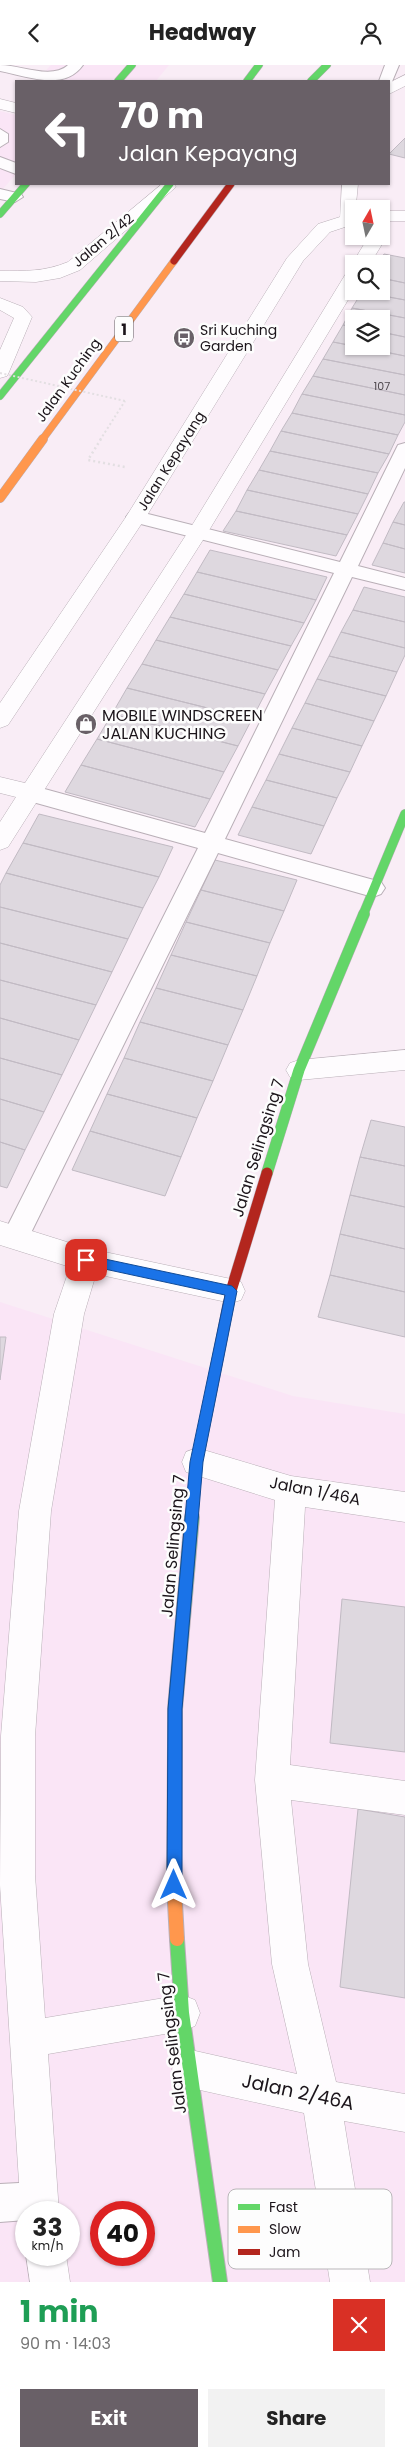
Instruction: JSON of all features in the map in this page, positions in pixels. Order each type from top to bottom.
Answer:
[{"type":"main road","points":[[119,80],[132,65]]},
{"type":"main road","points":[[247,80],[259,65]]},
{"type":"main road","points":[[308,80],[319,65]]},
{"type":"main road","points":[[312,80],[327,65]]},
{"type":"main road","points":[[0,214],[7,195],[24,185]]},
{"type":"main road","points":[[0,396],[169,185]]},
{"type":"main road","name":"Jalan Kuching","points":[[0,497],[230,185]]},
{"type":"main road","name":"Jalan Selingsing 7","points":[[220,2282],[182,2013],[174,1885],[175,1709],[197,1462],[232,1291],[299,1069],[405,814]]},
{"type":"street","points":[[390,88],[405,79]]},
{"type":"street","points":[[0,104],[15,108]]},
{"type":"street","name":"Jalan 2/42","points":[[0,276],[36,277],[54,274],[74,266],[169,185]]},
{"type":"street","points":[[350,185],[350,200]]},
{"type":"street","name":"Jalan Kepayang","points":[[0,720],[163,475],[296,258],[324,228],[345,220]]},
{"type":"street","points":[[0,841],[198,532],[345,290]]},
{"type":"street","points":[[0,303],[17,311],[23,317],[0,373]]},
{"type":"street","points":[[0,785],[30,793]]},
{"type":"street","points":[[299,1069],[405,1060]]},
{"type":"street","points":[[8,1235],[86,1260],[232,1291]]},
{"type":"street","points":[[39,2201],[17,1875],[18,1736],[25,1621],[38,1488],[69,1313],[86,1260]]},
{"type":"street","name":"Jalan 1/46A","points":[[197,1462],[291,1490],[405,1507]]},
{"type":"street","points":[[291,1490],[272,1779],[290,1964],[322,2098],[336,2189]]},
{"type":"street","points":[[272,1779],[405,1798]]},
{"type":"street","points":[[28,2039],[182,2013]]},
{"type":"street","name":"Jalan 2/46A","points":[[191,2069],[322,2098],[405,2113]]},
{"type":"street","points":[[48,2266],[50,2282]]},
{"type":"street","points":[[348,2269],[350,2282]]},
{"type":"lane","points":[[0,67],[53,77],[67,75],[76,65]]},
{"type":"lane","points":[[386,80],[392,65]]},
{"type":"lane","points":[[0,133],[0,142]]},
{"type":"lane","points":[[0,162],[15,169]]},
{"type":"lane","points":[[8,1235],[212,843],[405,449]]},
{"type":"lane","points":[[136,517],[405,584]]},
{"type":"lane","points":[[30,793],[373,888]]},
{"type":"lane","points":[[0,2203],[15,2205]]},
{"type":"path","points":[[0,373],[125,401],[88,460],[163,475]]},
{"type":"shaded area","points":[[51,65],[169,65],[157,80],[37,80]]},
{"type":"shaded area","points":[[0,111],[15,115],[15,175],[2,190],[0,189]]},
{"type":"shaded area","points":[[0,1302],[293,1396],[405,1414],[405,2282],[0,2282]]},
{"type":"building","points":[[405,138],[405,158],[390,153]]},
{"type":"building","points":[[390,255],[405,258],[405,283],[390,280]]},
{"type":"building","points":[[390,280],[405,283],[405,300],[390,297]]},
{"type":"building","points":[[390,297],[405,300],[405,318],[390,315],[390,310],[352,308],[357,300],[390,300]]},
{"type":"building","points":[[390,315],[405,318],[405,337],[390,334]]},
{"type":"building","points":[[343,325],[345,325],[345,344],[333,342]]},
{"type":"building","points":[[390,334],[405,337],[405,356],[390,353]]},
{"type":"building","points":[[333,342],[345,344],[345,355],[390,355],[390,353],[405,356],[405,375],[323,359]]},
{"type":"building","points":[[323,359],[405,375],[405,395],[313,376]]},
{"type":"building","points":[[313,376],[405,395],[405,415],[302,394]]},
{"type":"building","points":[[302,394],[405,415],[405,422],[398,435],[292,413]]},
{"type":"building","points":[[292,413],[398,435],[389,454],[281,431]]},
{"type":"building","points":[[281,431],[389,454],[378,473],[270,451]]},
{"type":"building","points":[[270,451],[378,473],[368,494],[259,470]]},
{"type":"building","points":[[259,470],[368,494],[358,514],[247,490]]},
{"type":"building","points":[[247,490],[358,514],[347,535],[236,511]]},
{"type":"building","points":[[405,502],[405,525],[393,522]]},
{"type":"building","points":[[236,511],[347,535],[336,556],[223,531]]},
{"type":"building","points":[[393,522],[405,525],[405,549],[383,543]]},
{"type":"building","points":[[383,543],[405,549],[405,573],[372,565]]},
{"type":"building","points":[[210,550],[327,577],[316,600],[197,572]]},
{"type":"building","points":[[197,572],[316,600],[304,623],[184,594]]},
{"type":"building","points":[[364,587],[405,597],[405,622],[353,610]]},
{"type":"building","points":[[184,594],[304,623],[291,646],[170,617]]},
{"type":"building","points":[[353,610],[405,622],[405,648],[341,632]]},
{"type":"building","points":[[170,617],[291,646],[278,670],[156,640]]},
{"type":"building","points":[[341,632],[405,648],[405,655],[397,672],[329,656]]},
{"type":"building","points":[[156,640],[278,670],[265,694],[142,664]]},
{"type":"building","points":[[329,656],[397,672],[386,696],[317,679]]},
{"type":"building","points":[[142,664],[265,694],[252,719],[127,688]]},
{"type":"building","points":[[317,679],[386,696],[374,721],[305,703]]},
{"type":"building","points":[[127,688],[252,719],[238,746],[112,714]]},
{"type":"building","points":[[305,703],[374,721],[362,746],[292,728]]},
{"type":"building","points":[[112,714],[238,746],[224,772],[97,739]]},
{"type":"building","points":[[292,728],[362,746],[350,772],[279,754]]},
{"type":"building","points":[[97,739],[224,772],[210,799],[81,765]]},
{"type":"building","points":[[279,754],[350,772],[337,798],[266,780]]},
{"type":"building","points":[[81,765],[210,799],[195,827],[65,792]]},
{"type":"building","points":[[266,780],[337,798],[324,826],[252,807]]},
{"type":"building","points":[[252,807],[324,826],[311,854],[238,835]]},
{"type":"building","points":[[39,814],[173,847],[159,877],[23,843]]},
{"type":"building","points":[[23,843],[159,877],[143,908],[6,873]]},
{"type":"building","points":[[215,860],[297,880],[284,911],[201,890]]},
{"type":"building","points":[[6,873],[143,908],[128,939],[0,907],[0,885]]},
{"type":"building","points":[[201,890],[284,911],[270,943],[186,922]]},
{"type":"building","points":[[0,907],[128,939],[112,972],[0,943]]},
{"type":"building","points":[[186,922],[270,943],[257,976],[171,955]]},
{"type":"building","points":[[0,943],[112,972],[96,1005],[0,980]]},
{"type":"building","points":[[171,955],[257,976],[243,1010],[156,988]]},
{"type":"building","points":[[0,980],[96,1005],[79,1040],[0,1018]]},
{"type":"building","points":[[156,988],[243,1010],[228,1045],[140,1022]]},
{"type":"building","points":[[0,1018],[79,1040],[62,1075],[0,1058]]},
{"type":"building","points":[[140,1022],[228,1045],[213,1081],[124,1058]]},
{"type":"building","points":[[0,1058],[62,1075],[44,1112],[0,1099]]},
{"type":"building","points":[[124,1058],[213,1081],[197,1118],[107,1094]]},
{"type":"building","points":[[107,1094],[197,1118],[181,1157],[90,1131]]},
{"type":"building","points":[[0,1099],[44,1112],[25,1150],[0,1142]]},
{"type":"building","points":[[371,1120],[405,1127],[405,1166],[360,1157]]},
{"type":"building","points":[[90,1131],[181,1157],[165,1196],[72,1170]]},
{"type":"building","points":[[0,1142],[25,1150],[7,1188],[0,1186]]},
{"type":"building","points":[[360,1157],[405,1166],[405,1207],[350,1195]]},
{"type":"building","points":[[350,1195],[405,1207],[405,1249],[340,1234]]},
{"type":"building","points":[[340,1234],[405,1249],[405,1292],[330,1275]]},
{"type":"building","points":[[330,1275],[405,1292],[405,1337],[318,1317]]},
{"type":"building","points":[[0,1337],[6,1337],[0,1380]]},
{"type":"building","points":[[342,1599],[405,1607],[405,1752],[330,1743]]},
{"type":"building","points":[[358,1809],[405,1817],[405,1998],[340,1987]]},
{"type":"traffic: fast","points":[[119,80],[132,65]]},
{"type":"traffic: fast","points":[[248,80],[259,65]]},
{"type":"traffic: fast","points":[[312,80],[327,65]]},
{"type":"traffic: fast","points":[[0,214],[25,185]]},
{"type":"traffic: fast","points":[[0,396],[169,185]]},
{"type":"traffic: fast","points":[[267,1173],[299,1070],[405,814]]},
{"type":"traffic: fast","points":[[175,1746],[175,1709],[197,1462],[211,1393]]},
{"type":"traffic: fast","points":[[177,1939],[182,2013],[220,2282]]},
{"type":"traffic: slow","points":[[0,498],[174,261]]},
{"type":"traffic: slow","points":[[175,1746],[174,1885],[177,1939]]},
{"type":"traffic: jam","points":[[174,261],[230,185]]},
{"type":"traffic: jam","points":[[211,1393],[231,1291],[267,1173]]},
{"type":"place","name":"Sri Kuching Garden","points":[[184,338]]},
{"type":"place","name":"MOBILE WINDSCREEN JALAN KUCHING","points":[[86,724]]},
{"type":"route","points":[[86,1260],[232,1291],[197,1462],[175,1709],[174,1885]]}]
